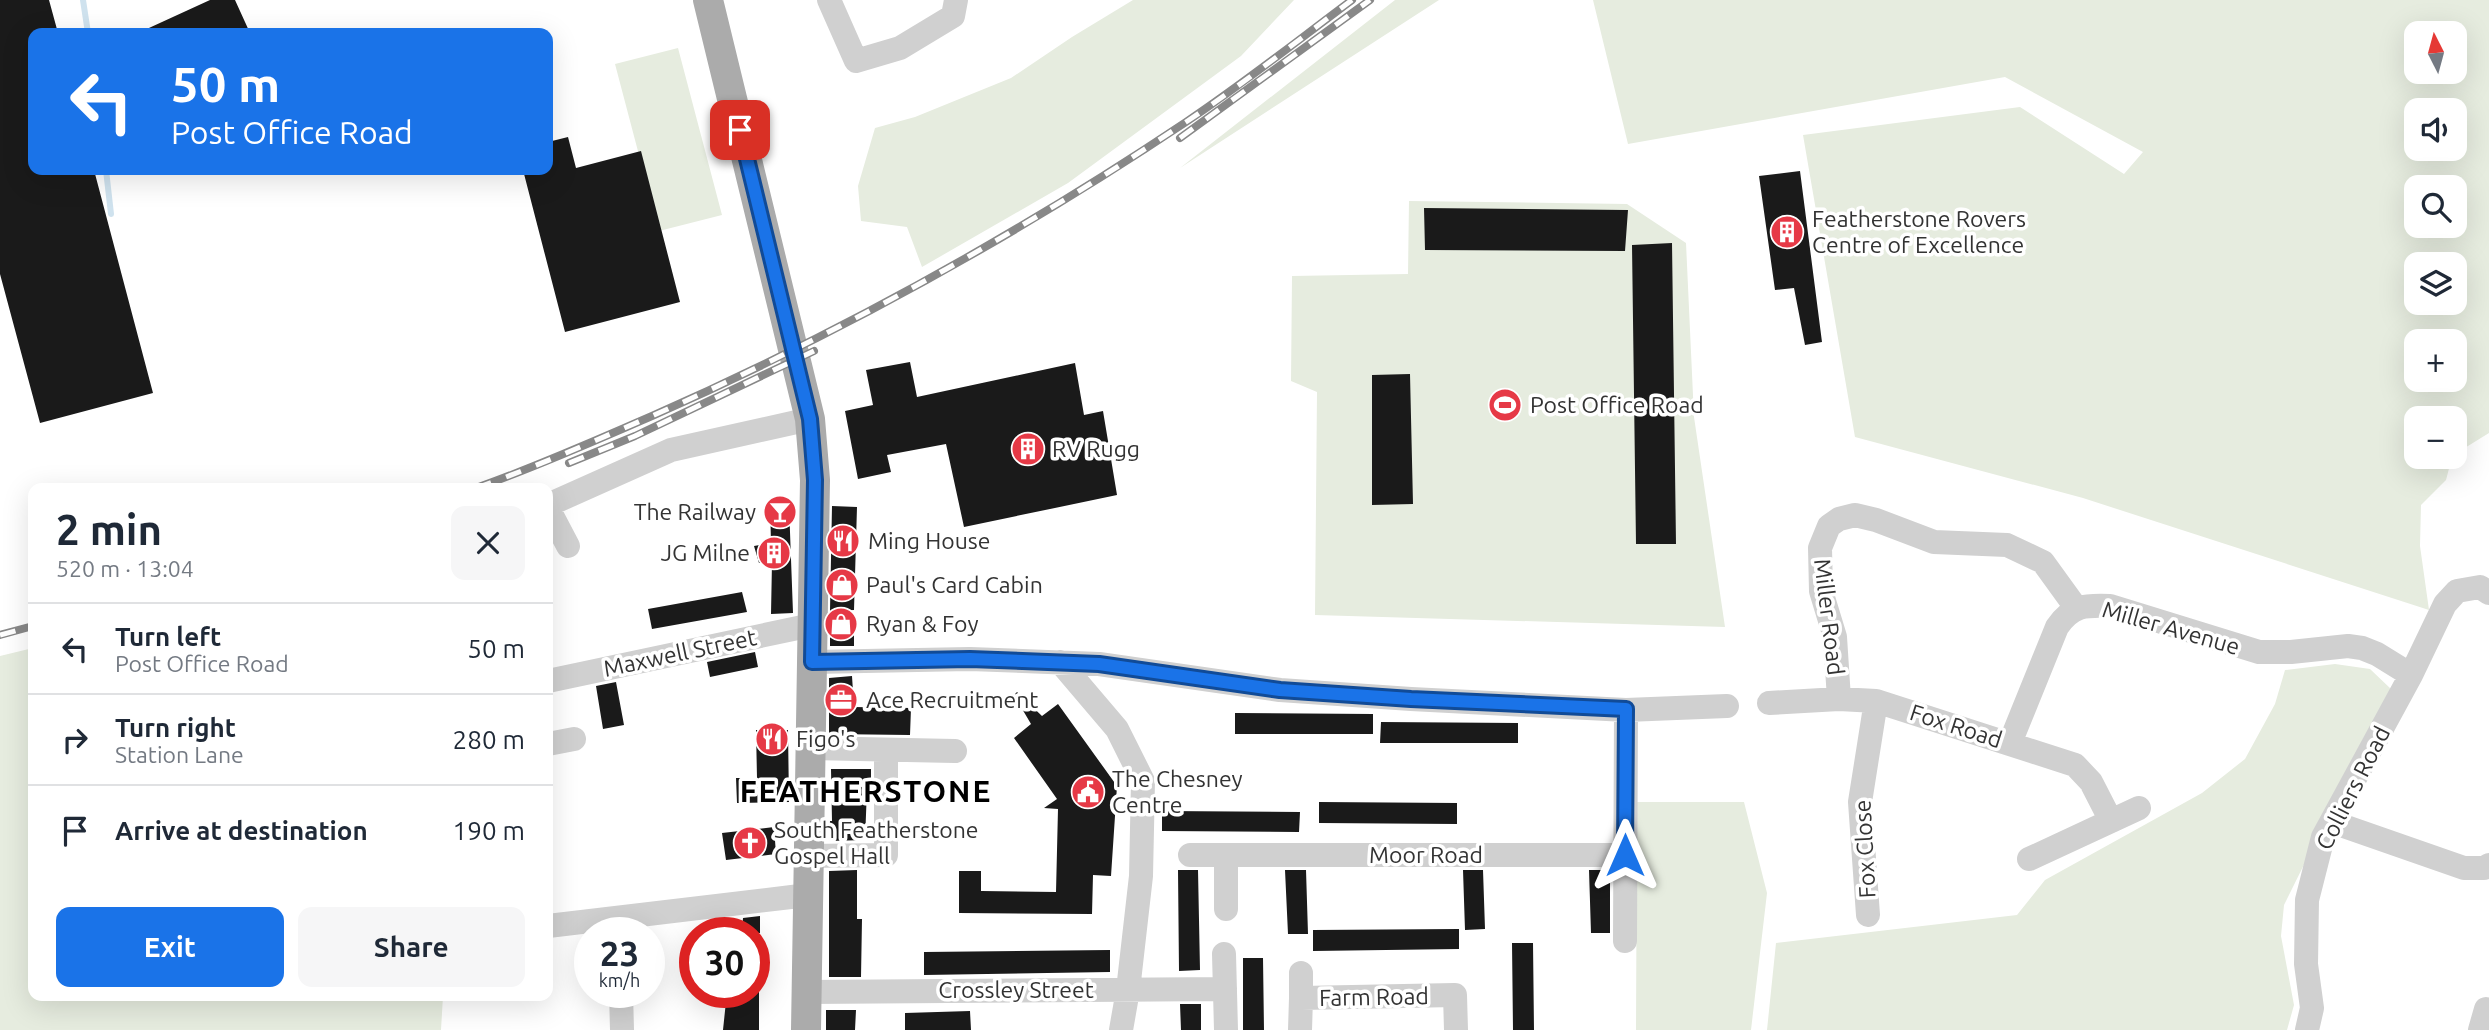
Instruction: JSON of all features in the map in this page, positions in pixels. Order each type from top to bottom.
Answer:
[{"type":"main road","points":[[708,0],[810,419],[815,480],[806,1030]]},
{"type":"street","points":[[830,0],[856,61],[900,48],[953,16],[956,0]]},
{"type":"street","points":[[553,505],[671,450],[810,419]]},
{"type":"street","name":"Miller Road","points":[[1839,699],[1835,637],[1821,591],[1820,548],[1829,526],[1839,519],[1855,515],[1876,520],[1934,542],[2007,545],[2043,562],[2077,609]]},
{"type":"street","points":[[553,517],[568,546]]},
{"type":"street","name":"Colliers Road","points":[[2307,1030],[2312,1008],[2306,964],[2307,900],[2323,838],[2411,675],[2445,604],[2457,591],[2480,587],[2489,593]]},
{"type":"street","name":"Miller Avenue","points":[[2010,743],[2057,627],[2066,614],[2090,605],[2110,606],[2259,652],[2281,653],[2348,646],[2362,648],[2411,675]]},
{"type":"street","name":"Maxwell Street","points":[[553,680],[811,625]]},
{"type":"street","points":[[812,662],[970,659],[1060,662],[1119,666],[1280,690],[1411,699],[1626,709],[1727,706]]},
{"type":"street","points":[[1060,662],[1117,729],[1143,781],[1141,876],[1121,1030]]},
{"type":"street","name":"Fox Road","points":[[1769,703],[1839,699],[1876,701],[2075,765],[2091,782],[2111,821]]},
{"type":"street","name":"Fox Close","points":[[1868,915],[1860,802],[1876,701]]},
{"type":"street","points":[[1626,709],[1626,941]]},
{"type":"street","points":[[553,743],[574,739]]},
{"type":"street","points":[[810,748],[955,751]]},
{"type":"street","points":[[808,856],[886,855],[887,750]]},
{"type":"street","points":[[2029,859],[2140,808]]},
{"type":"street","points":[[2332,822],[2464,869],[2484,868],[2489,865]]},
{"type":"street","name":"Moor Road","points":[[1190,855],[1625,855]]},
{"type":"street","points":[[1226,855],[1226,909]]},
{"type":"street","points":[[665,917],[808,895]]},
{"type":"street","points":[[553,926],[574,926]]},
{"type":"street","points":[[1224,954],[1226,1030]]},
{"type":"street","name":"Farm Road","points":[[1300,1030],[1301,973]]},
{"type":"street","name":"Crossley Street","points":[[807,992],[1225,989]]},
{"type":"street","name":"Farm Road","points":[[1301,998],[1455,995],[1455,1030]]},
{"type":"street","points":[[621,1008],[622,1030]]},
{"type":"shaded area","points":[[1133,0],[1294,0],[1241,56],[1068,183],[922,267],[907,227],[861,221],[858,186],[875,128],[915,117],[1011,78]]},
{"type":"shaded area","points":[[1395,0],[1439,0],[1180,168]]},
{"type":"shaded area","points":[[1593,0],[2489,0],[2489,433],[2467,447],[2467,406],[2404,406],[2404,469],[2449,469],[2446,480],[2421,505],[2420,546],[2429,610],[2083,498],[1855,437],[1803,135],[2020,107],[2124,174],[2143,152],[2005,77],[1628,144]]},
{"type":"shaded area","points":[[678,48],[722,215],[659,231],[615,64]]},
{"type":"shaded area","name":"Post Office Road","points":[[1409,201],[1627,204],[1686,243],[1694,417],[1725,627],[1315,615],[1317,392],[1291,381],[1292,276],[1408,274]]},
{"type":"shaded area","points":[[28,649],[28,1001],[443,1001],[441,1030],[0,1030],[0,656]]},
{"type":"shaded area","points":[[2335,664],[2370,669],[2391,689],[2284,905],[2281,936],[2294,1005],[2287,1030],[1767,1030],[1776,943],[2017,915],[2045,880],[2202,793],[2245,759],[2275,704],[2285,670]]},
{"type":"shaded area","points":[[1637,802],[1744,802],[1767,893],[1751,1030],[1636,1030]]},
{"type":"building","points":[[0,0],[49,0],[57,28],[28,28],[28,175],[95,175],[153,393],[40,423],[0,274]]},
{"type":"building","points":[[210,0],[235,0],[248,28],[149,28]]},
{"type":"building","points":[[568,137],[576,168],[641,151],[680,302],[565,332],[524,175],[553,175],[553,141]]},
{"type":"building","name":"Featherstone Rovers Centre of Excellence","points":[[1800,171],[1822,342],[1805,345],[1794,288],[1775,290],[1759,176]]},
{"type":"building","points":[[1424,208],[1628,210],[1625,251],[1425,250]]},
{"type":"building","points":[[1672,243],[1676,544],[1636,544],[1632,245]]},
{"type":"building","name":"RV Rugg","points":[[910,362],[917,397],[1075,363],[1084,415],[1103,411],[1117,495],[964,527],[946,444],[887,455],[891,472],[858,479],[845,411],[873,405],[866,370]]},
{"type":"building","points":[[1410,374],[1413,504],[1372,505],[1372,375]]},
{"type":"building","points":[[770,504],[789,505],[793,613],[771,614],[772,562],[759,563],[754,546],[771,543]]},
{"type":"building","points":[[832,506],[857,507],[854,610],[830,611]]},
{"type":"building","points":[[742,592],[747,612],[652,629],[648,609]]},
{"type":"building","points":[[854,627],[854,646],[830,646],[830,632]]},
{"type":"building","points":[[755,652],[758,667],[710,677],[707,662]]},
{"type":"building","points":[[852,676],[854,707],[911,708],[910,735],[829,734],[829,678]]},
{"type":"building","points":[[616,682],[624,725],[603,729],[596,686]]},
{"type":"building","name":"The Chesney Centre","points":[[1017,692],[1042,716],[1058,704],[1117,786],[1111,876],[1093,875],[1092,914],[959,913],[959,871],[981,871],[981,891],[1056,892],[1058,809],[1044,808],[1057,799],[1014,738],[1031,724],[1014,695]]},
{"type":"building","points":[[1235,713],[1373,714],[1373,734],[1235,734]]},
{"type":"building","points":[[1381,722],[1518,723],[1518,743],[1380,743]]},
{"type":"building","points":[[756,730],[788,730],[789,802],[737,803],[736,778],[757,778]]},
{"type":"building","points":[[831,769],[871,769],[871,789],[867,789],[865,840],[829,841],[832,821]]},
{"type":"building","points":[[1319,802],[1457,803],[1457,824],[1319,823]]},
{"type":"building","points":[[1162,811],[1300,812],[1299,832],[1162,831]]},
{"type":"building","name":"South Featherstone Gospel Hall","points":[[774,827],[776,854],[726,860],[722,833]]},
{"type":"building","points":[[857,870],[857,919],[862,919],[861,977],[829,977],[829,871]]},
{"type":"building","points":[[1178,870],[1198,870],[1200,970],[1179,971]]},
{"type":"building","points":[[1285,870],[1306,870],[1308,934],[1288,934]]},
{"type":"building","points":[[1463,870],[1483,870],[1485,929],[1465,930]]},
{"type":"building","points":[[1589,870],[1610,870],[1610,933],[1591,933]]},
{"type":"building","points":[[1459,929],[1459,949],[1313,951],[1313,930]]},
{"type":"building","points":[[1512,943],[1533,943],[1534,1030],[1513,1030]]},
{"type":"building","points":[[1110,950],[1110,972],[924,975],[924,952]]},
{"type":"building","points":[[1243,958],[1263,958],[1264,1030],[1243,1030]]},
{"type":"building","points":[[1180,1004],[1201,1004],[1201,1030],[1181,1030]]},
{"type":"building","points":[[725,1008],[759,1008],[759,1030],[723,1030]]},
{"type":"building","points":[[826,1010],[856,1010],[855,1030],[826,1030]]},
{"type":"building","points":[[970,1011],[971,1030],[905,1030],[905,1013]]},
{"type":"waterway","points":[[83,0],[87,28]]},
{"type":"waterway","points":[[107,175],[111,214]]},
{"type":"railway","points":[[489,483],[652,416],[790,351],[925,281],[1057,204],[1186,122],[1352,0]]},
{"type":"railway","points":[[1180,138],[1370,0]]},
{"type":"railway","points":[[569,463],[635,436],[814,351]]},
{"type":"railway","points":[[0,635],[28,627]]},
{"type":"place","name":"Featherstone Rovers Centre of Excellence","points":[[1787,232]]},
{"type":"place","name":"Post Office Road","points":[[1505,405]]},
{"type":"place","name":"RV Rugg","points":[[1028,449]]},
{"type":"place","name":"The Railway","points":[[780,512]]},
{"type":"place","name":"Ming House","points":[[843,541]]},
{"type":"place","name":"JG Milne","points":[[774,553]]},
{"type":"place","name":"Paul's Card Cabin","points":[[842,585]]},
{"type":"place","name":"Ryan & Foy","points":[[841,624]]},
{"type":"place","name":"Ace Recruitment","points":[[841,700]]},
{"type":"place","name":"Figo's","points":[[772,739]]},
{"type":"place","name":"The Chesney Centre","points":[[1088,792]]},
{"type":"place","name":"South Featherstone Gospel Hall","points":[[750,843]]},
{"type":"district","name":"FEATHERSTONE","points":[[866,792]]},
{"type":"route","points":[[740,130],[810,419],[815,480],[812,662],[970,659],[1099,664],[1280,690],[1626,709],[1625,855]]}]
